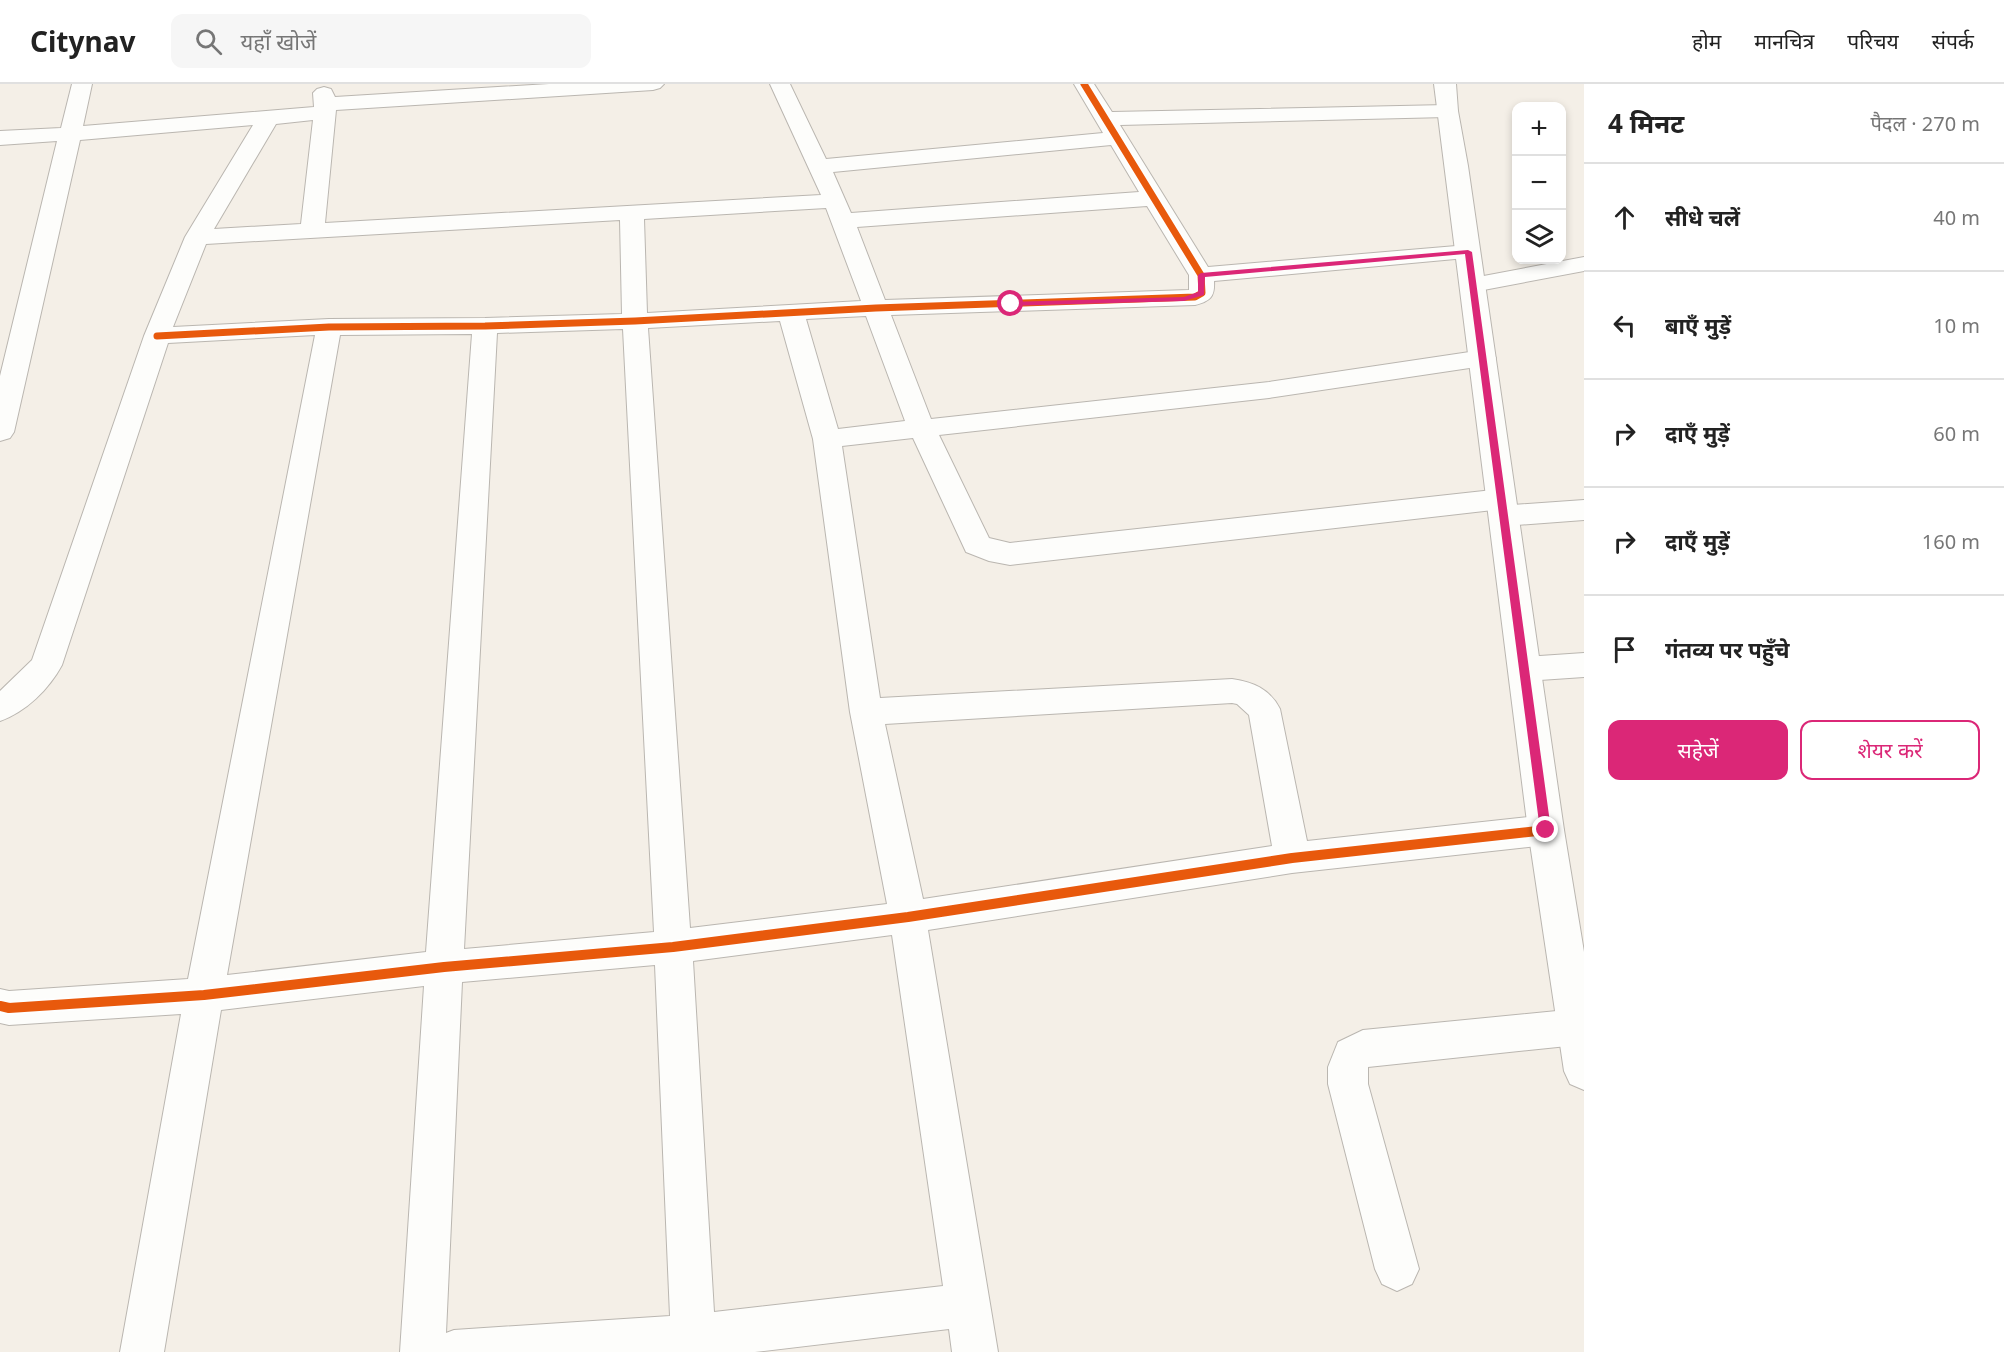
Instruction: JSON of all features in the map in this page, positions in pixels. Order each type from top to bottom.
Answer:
[{"type":"street","points":[[0,432],[82,84]]},
{"type":"street","points":[[780,84],[839,211],[921,427],[977,545],[989,551],[1010,554],[1503,508],[1584,510]]},
{"type":"street","points":[[157,336],[329,327],[485,326],[635,321],[876,308],[1184,299],[1202,293],[1201,275],[1084,84]]},
{"type":"street","points":[[0,138],[268,118],[325,100],[644,85]]},
{"type":"street","points":[[1106,119],[1446,98],[1546,830],[1584,1071]]},
{"type":"street","points":[[312,231],[325,100]]},
{"type":"street","points":[[0,708],[20,696],[46,665],[157,336],[197,237],[268,118]]},
{"type":"street","points":[[820,166],[1119,138]]},
{"type":"street","points":[[197,237],[632,212],[839,211],[1155,198]]},
{"type":"street","points":[[632,212],[635,321],[673,947],[694,1344]]},
{"type":"street","points":[[1201,275],[1468,252]]},
{"type":"street","points":[[1473,285],[1584,264]]},
{"type":"street","points":[[791,313],[826,439],[866,712],[908,917],[975,1352]]},
{"type":"street","points":[[423,1352],[444,967],[485,326]]},
{"type":"street","points":[[142,1352],[204,995],[329,327]]},
{"type":"street","points":[[826,439],[1258,392],[1483,358]]},
{"type":"street","points":[[1525,669],[1584,665]]},
{"type":"street","points":[[866,712],[1232,691],[1246,693],[1264,709],[1292,858]]},
{"type":"street","points":[[0,1006],[9,1008],[204,995],[444,967],[673,947],[908,917],[1292,858],[1546,830]]},
{"type":"street","points":[[1397,1269],[1348,1084],[1348,1067],[1352,1055],[1363,1048],[1577,1027]]},
{"type":"street","points":[[454,1352],[694,1344],[967,1305]]},
{"type":"cycle path","points":[[157,336],[329,327],[485,326],[635,321],[876,308],[1195,297],[1202,293],[1201,275],[1084,84]]},
{"type":"cycle path","points":[[0,1006],[9,1008],[204,995],[444,967],[673,947],[908,917],[1292,858],[1546,830]]},
{"type":"route","points":[[1011,304],[1184,299],[1202,293],[1201,275],[1468,252],[1546,830]]}]
